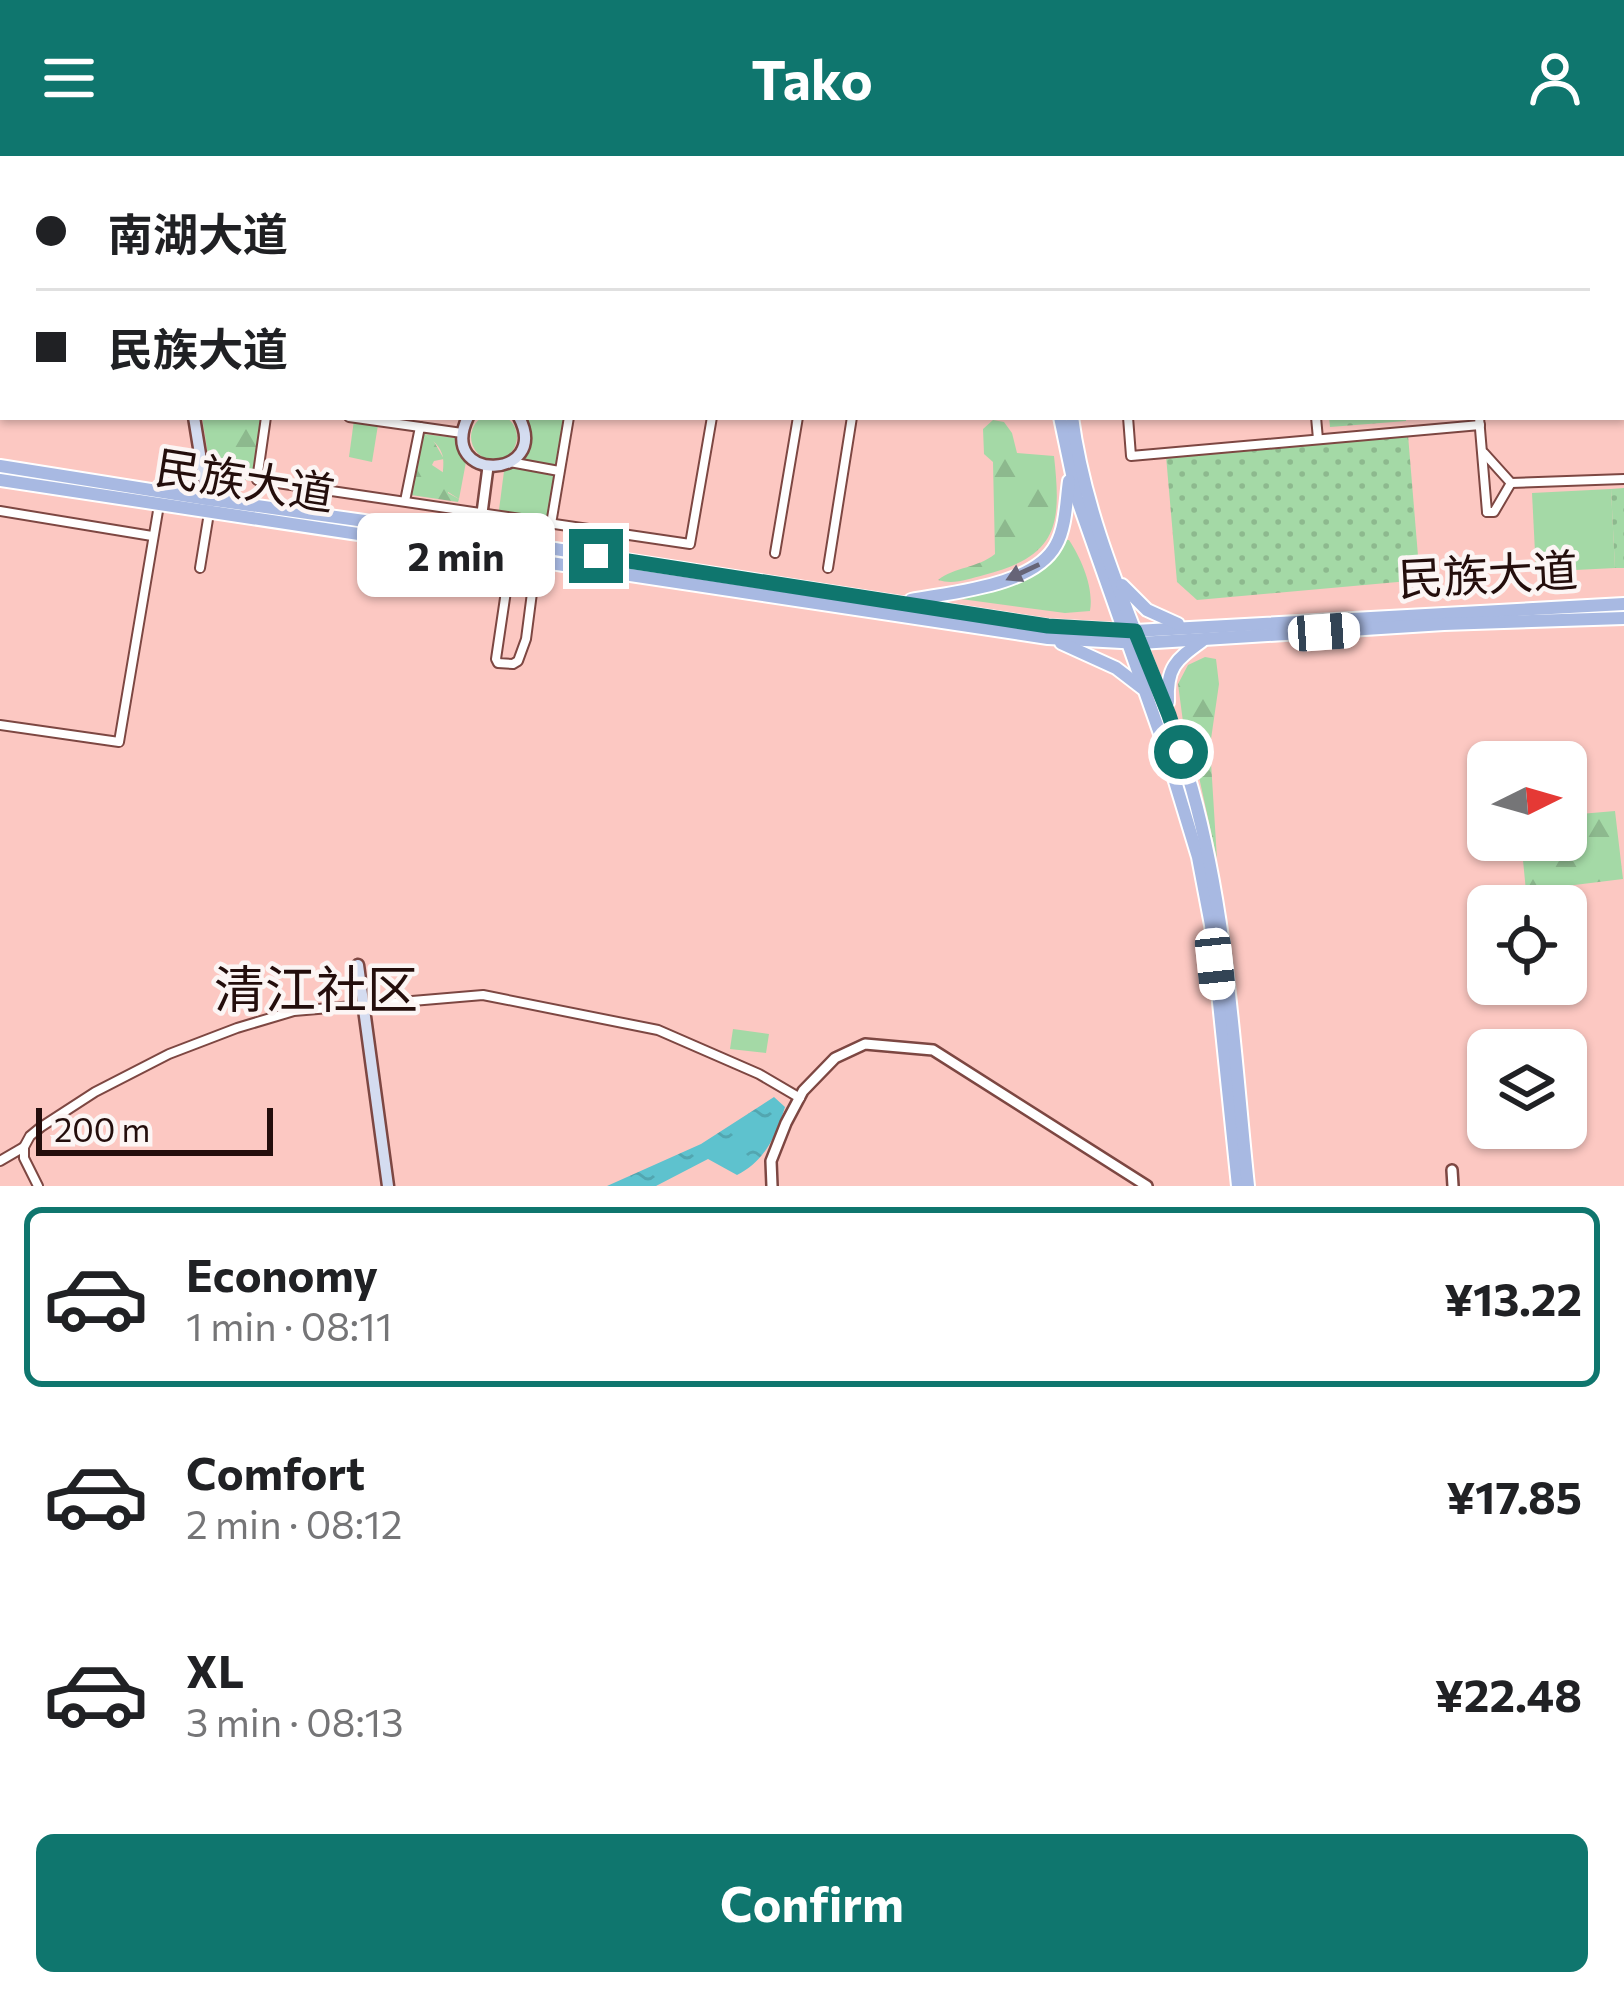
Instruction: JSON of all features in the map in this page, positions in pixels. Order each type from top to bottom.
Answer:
[{"type":"main road","points":[[194,420],[208,506]]},
{"type":"main road","points":[[467,420],[462,433],[466,451],[488,467],[519,455],[525,432],[520,420]]},
{"type":"main road","points":[[1061,420],[1070,474],[1131,637],[1169,715],[1201,824],[1220,924],[1248,1186]]},
{"type":"main road","points":[[1072,420],[1080,465],[1117,580],[1145,690],[1186,810],[1203,883],[1238,1186]]},
{"type":"main road","name":"民族大道","points":[[0,466],[536,562],[1048,638],[1204,639],[1624,618]]},
{"type":"main road","points":[[901,602],[985,586],[1038,566],[1058,544],[1070,474]]},
{"type":"main road","name":"民族大道","points":[[0,479],[159,505],[208,506],[507,541],[1131,637],[1188,628],[1624,604]]},
{"type":"main road","points":[[1117,580],[1147,610],[1188,628]]},
{"type":"main road","points":[[1048,638],[1116,668],[1145,690]]},
{"type":"main road","points":[[1169,715],[1170,671],[1204,639]]},
{"type":"main road","points":[[358,965],[388,1186]]},
{"type":"street","points":[[266,420],[257,480],[690,544],[711,420]]},
{"type":"street","points":[[370,420],[462,433]]},
{"type":"street","points":[[550,524],[569,420]]},
{"type":"street","points":[[775,553],[797,420]]},
{"type":"street","points":[[828,568],[851,420]]},
{"type":"street","points":[[1128,420],[1131,456],[1480,421],[1486,512],[1494,512],[1511,483]]},
{"type":"street","points":[[1316,420],[1318,439]]},
{"type":"street","points":[[405,501],[420,427]]},
{"type":"street","points":[[1482,451],[1511,483],[1624,479]]},
{"type":"street","points":[[510,462],[560,472]]},
{"type":"street","points":[[482,513],[488,467]]},
{"type":"street","points":[[0,724],[119,742],[159,505]]},
{"type":"street","points":[[200,568],[208,506]]},
{"type":"street","points":[[0,511],[152,536]]},
{"type":"street","points":[[507,541],[509,571],[499,663],[518,661],[526,640],[536,562]]},
{"type":"street","points":[[38,1186],[24,1158],[24,1147],[41,1127],[95,1092],[169,1054],[280,1014],[483,995],[658,1030],[759,1073],[800,1098]]},
{"type":"street","points":[[772,1186],[771,1161],[800,1098],[835,1058],[865,1044],[933,1050],[1147,1186]]},
{"type":"street","points":[[0,1161],[24,1147]]},
{"type":"street","points":[[1452,1170],[1453,1186]]},
{"type":"green space","points":[[202,420],[261,420],[252,481],[211,474]]},
{"type":"green space","points":[[354,420],[378,425],[372,462],[349,457]]},
{"type":"green space","points":[[477,420],[511,420],[516,446],[503,459],[485,459],[472,446]]},
{"type":"green space","points":[[526,420],[565,420],[557,468],[521,460],[529,428]]},
{"type":"green space","points":[[993,420],[1004,422],[1012,433],[1017,453],[1054,456],[1055,520],[1040,548],[1027,558],[967,580],[938,580],[995,554],[993,462],[984,454],[983,429]]},
{"type":"green space","points":[[1329,420],[1406,420],[1406,421],[1330,427]]},
{"type":"green space","points":[[424,434],[456,438],[466,462],[459,499],[442,488],[442,452]]},
{"type":"green space","points":[[424,434],[444,459],[432,465],[444,473],[442,488],[448,488],[458,502],[411,495]]},
{"type":"green space","points":[[1408,435],[1420,580],[1197,600],[1177,582],[1166,456]]},
{"type":"green space","points":[[514,466],[556,474],[548,520],[499,510],[504,471]]},
{"type":"green space","points":[[1624,488],[1624,568],[1615,568],[1611,489]]},
{"type":"green space","points":[[1611,489],[1615,568],[1536,572],[1532,493]]},
{"type":"green space","points":[[1066,540],[1086,574],[1090,611],[1065,613],[961,599],[1033,574]]},
{"type":"green space","points":[[1205,657],[1216,659],[1219,684],[1210,746],[1217,859],[1197,768],[1185,737],[1178,684],[1188,665]]},
{"type":"green space","points":[[1615,811],[1623,879],[1525,885],[1523,861],[1587,861],[1587,813]]},
{"type":"green space","points":[[733,1029],[769,1034],[766,1053],[730,1049]]},
{"type":"water","points":[[774,1097],[785,1107],[773,1138],[755,1163],[737,1175],[708,1159],[656,1186],[607,1186],[701,1144]]},
{"type":"district","name":"清江社区","points":[[316,990]]},
{"type":"route","points":[[596,556],[1000,620],[1135,631],[1181,752]]}]
